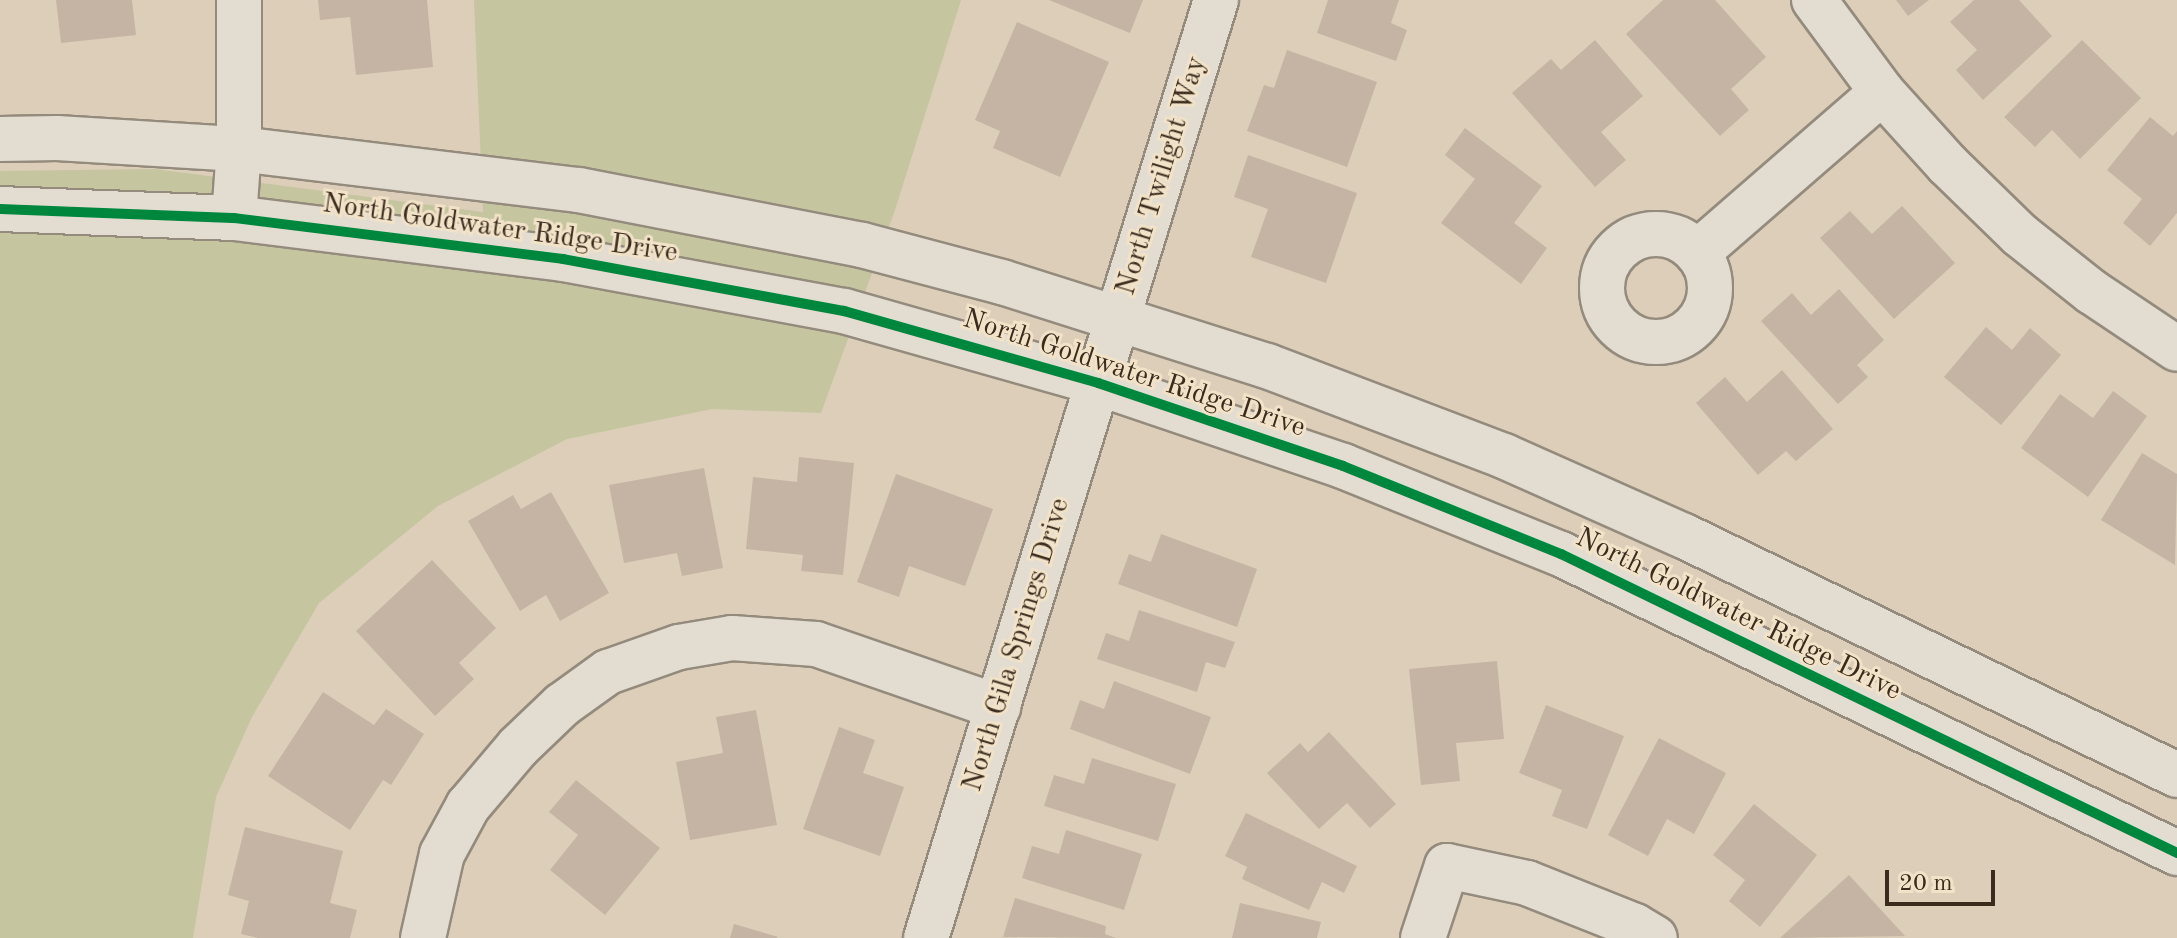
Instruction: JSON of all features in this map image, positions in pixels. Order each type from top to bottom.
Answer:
[{"type":"street","points":[[234,218],[239,149],[239,0]]},
{"type":"street","name":"North Twilight Way","points":[[1108,352],[1216,0]]},
{"type":"street","points":[[1814,0],[1882,92],[1948,165],[2020,235],[2092,292],[2177,349]]},
{"type":"street","points":[[1697,253],[1882,92]]},
{"type":"street","name":"North Goldwater Ridge Drive","points":[[0,139],[57,138],[356,160],[686,209],[876,249],[1002,282],[1108,352],[1343,466],[1561,554],[2177,853]]},
{"type":"street","name":"North Goldwater Ridge Drive","points":[[0,209],[234,218],[563,259],[686,279],[844,311],[1108,352],[1267,366],[1504,456],[1684,536],[2177,775]]},
{"type":"street","name":"North Gila Springs Drive","points":[[926,938],[1108,352]]},
{"type":"street","points":[[423,938],[442,854],[468,806],[518,747],[562,705],[608,672],[679,647],[732,638],[816,644],[998,707]]},
{"type":"street","points":[[1423,938],[1447,866],[1527,883],[1635,926],[1655,938]]},
{"type":"green space","points":[[474,0],[961,0],[895,210],[821,413],[712,409],[567,439],[438,506],[319,603],[252,717],[216,797],[193,938],[0,938],[0,171],[155,169],[483,212]]},
{"type":"building","points":[[56,0],[132,0],[136,35],[61,43]]},
{"type":"building","points":[[318,0],[427,0],[433,67],[356,75],[350,17],[320,20]]},
{"type":"building","points":[[1049,0],[1143,0],[1130,33]]},
{"type":"building","points":[[1328,0],[1399,0],[1391,23],[1407,30],[1396,61],[1317,33]]},
{"type":"building","points":[[1663,0],[1715,0],[1766,57],[1731,89],[1749,110],[1720,136],[1626,34]]},
{"type":"building","points":[[1896,0],[1929,0],[1908,16]]},
{"type":"building","points":[[1974,0],[2019,0],[2052,36],[1983,100],[1956,70],[1977,50],[1950,22]]},
{"type":"building","points":[[1017,22],[1109,62],[1060,177],[993,148],[1000,131],[975,120]]},
{"type":"building","points":[[1595,40],[1643,96],[1601,132],[1626,160],[1595,187],[1512,93],[1551,59],[1561,70]]},
{"type":"building","points":[[2082,40],[2141,98],[2080,159],[2052,130],[2035,147],[2004,117]]},
{"type":"building","points":[[1287,50],[1377,82],[1347,167],[1247,131],[1264,85],[1274,88]]},
{"type":"building","points":[[2150,117],[2173,136],[2177,131],[2177,213],[2150,246],[2123,223],[2142,199],[2107,170]]},
{"type":"building","points":[[1465,128],[1542,186],[1514,223],[1547,248],[1521,284],[1441,223],[1475,179],[1445,155]]},
{"type":"building","points":[[1248,155],[1357,193],[1326,283],[1251,257],[1268,209],[1234,197]]},
{"type":"building","points":[[1902,206],[1955,263],[1894,319],[1820,238],[1850,211],[1872,234]]},
{"type":"building","points":[[1839,289],[1884,340],[1857,365],[1868,377],[1838,404],[1761,321],[1792,293],[1811,315]]},
{"type":"building","points":[[1986,327],[2012,350],[2030,328],[2061,355],[2001,425],[1944,377]]},
{"type":"building","points":[[1782,370],[1833,429],[1796,461],[1786,451],[1758,475],[1696,403],[1725,377],[1747,402]]},
{"type":"building","points":[[2113,391],[2147,416],[2088,497],[2021,448],[2060,394],[2093,418]]},
{"type":"building","points":[[2142,453],[2177,474],[2175,565],[2101,520]]},
{"type":"building","points":[[799,457],[854,463],[843,575],[801,571],[803,555],[746,549],[753,477],[797,482]]},
{"type":"building","points":[[704,468],[723,568],[682,576],[677,553],[624,563],[609,485]]},
{"type":"building","points":[[896,474],[993,509],[965,586],[909,566],[899,597],[857,582]]},
{"type":"building","points":[[551,492],[609,593],[560,621],[546,595],[520,611],[468,521],[513,495],[521,509]]},
{"type":"building","points":[[1161,534],[1257,569],[1237,627],[1118,584],[1129,554],[1151,562]]},
{"type":"building","points":[[432,560],[496,628],[459,663],[474,679],[435,716],[356,631]]},
{"type":"building","points":[[1139,610],[1235,642],[1225,668],[1206,662],[1197,692],[1097,659],[1106,633],[1129,641]]},
{"type":"building","points":[[1497,661],[1504,739],[1456,743],[1460,781],[1421,785],[1409,669]]},
{"type":"building","points":[[1114,681],[1211,717],[1190,774],[1070,729],[1080,700],[1104,709]]},
{"type":"building","points":[[323,692],[374,725],[386,709],[424,734],[391,785],[383,780],[350,830],[268,776]]},
{"type":"building","points":[[1546,705],[1624,736],[1587,829],[1552,816],[1562,790],[1519,773]]},
{"type":"building","points":[[756,710],[777,825],[690,840],[676,762],[723,753],[716,717]]},
{"type":"building","points":[[839,727],[875,740],[863,773],[904,787],[880,856],[803,829]]},
{"type":"building","points":[[1329,732],[1396,804],[1370,828],[1347,803],[1319,829],[1267,773],[1300,743],[1308,752]]},
{"type":"building","points":[[1659,738],[1726,773],[1694,834],[1667,819],[1648,856],[1608,835]]},
{"type":"building","points":[[1092,758],[1176,784],[1158,841],[1044,806],[1054,775],[1084,784]]},
{"type":"building","points":[[576,780],[660,848],[605,915],[550,870],[578,835],[549,812]]},
{"type":"building","points":[[1754,804],[1817,855],[1760,927],[1729,901],[1745,880],[1713,855]]},
{"type":"building","points":[[1246,813],[1357,866],[1344,893],[1322,882],[1309,910],[1242,879],[1247,867],[1225,856]]},
{"type":"building","points":[[245,827],[343,851],[330,903],[357,910],[350,938],[258,938],[241,934],[249,901],[228,895]]},
{"type":"building","points":[[1066,830],[1142,854],[1124,910],[1022,878],[1032,846],[1059,854]]},
{"type":"building","points":[[1849,875],[1905,936],[1780,938]]},
{"type":"building","points":[[1015,898],[1106,926],[1105,934],[1116,938],[1003,937]]},
{"type":"building","points":[[1240,903],[1321,922],[1317,938],[1232,938]]},
{"type":"building","points":[[734,924],[778,937],[730,938]]},
{"type":"cycle path","points":[[0,209],[234,218],[563,259],[844,311],[1098,383],[1343,466],[1561,554],[2177,853]]}]
